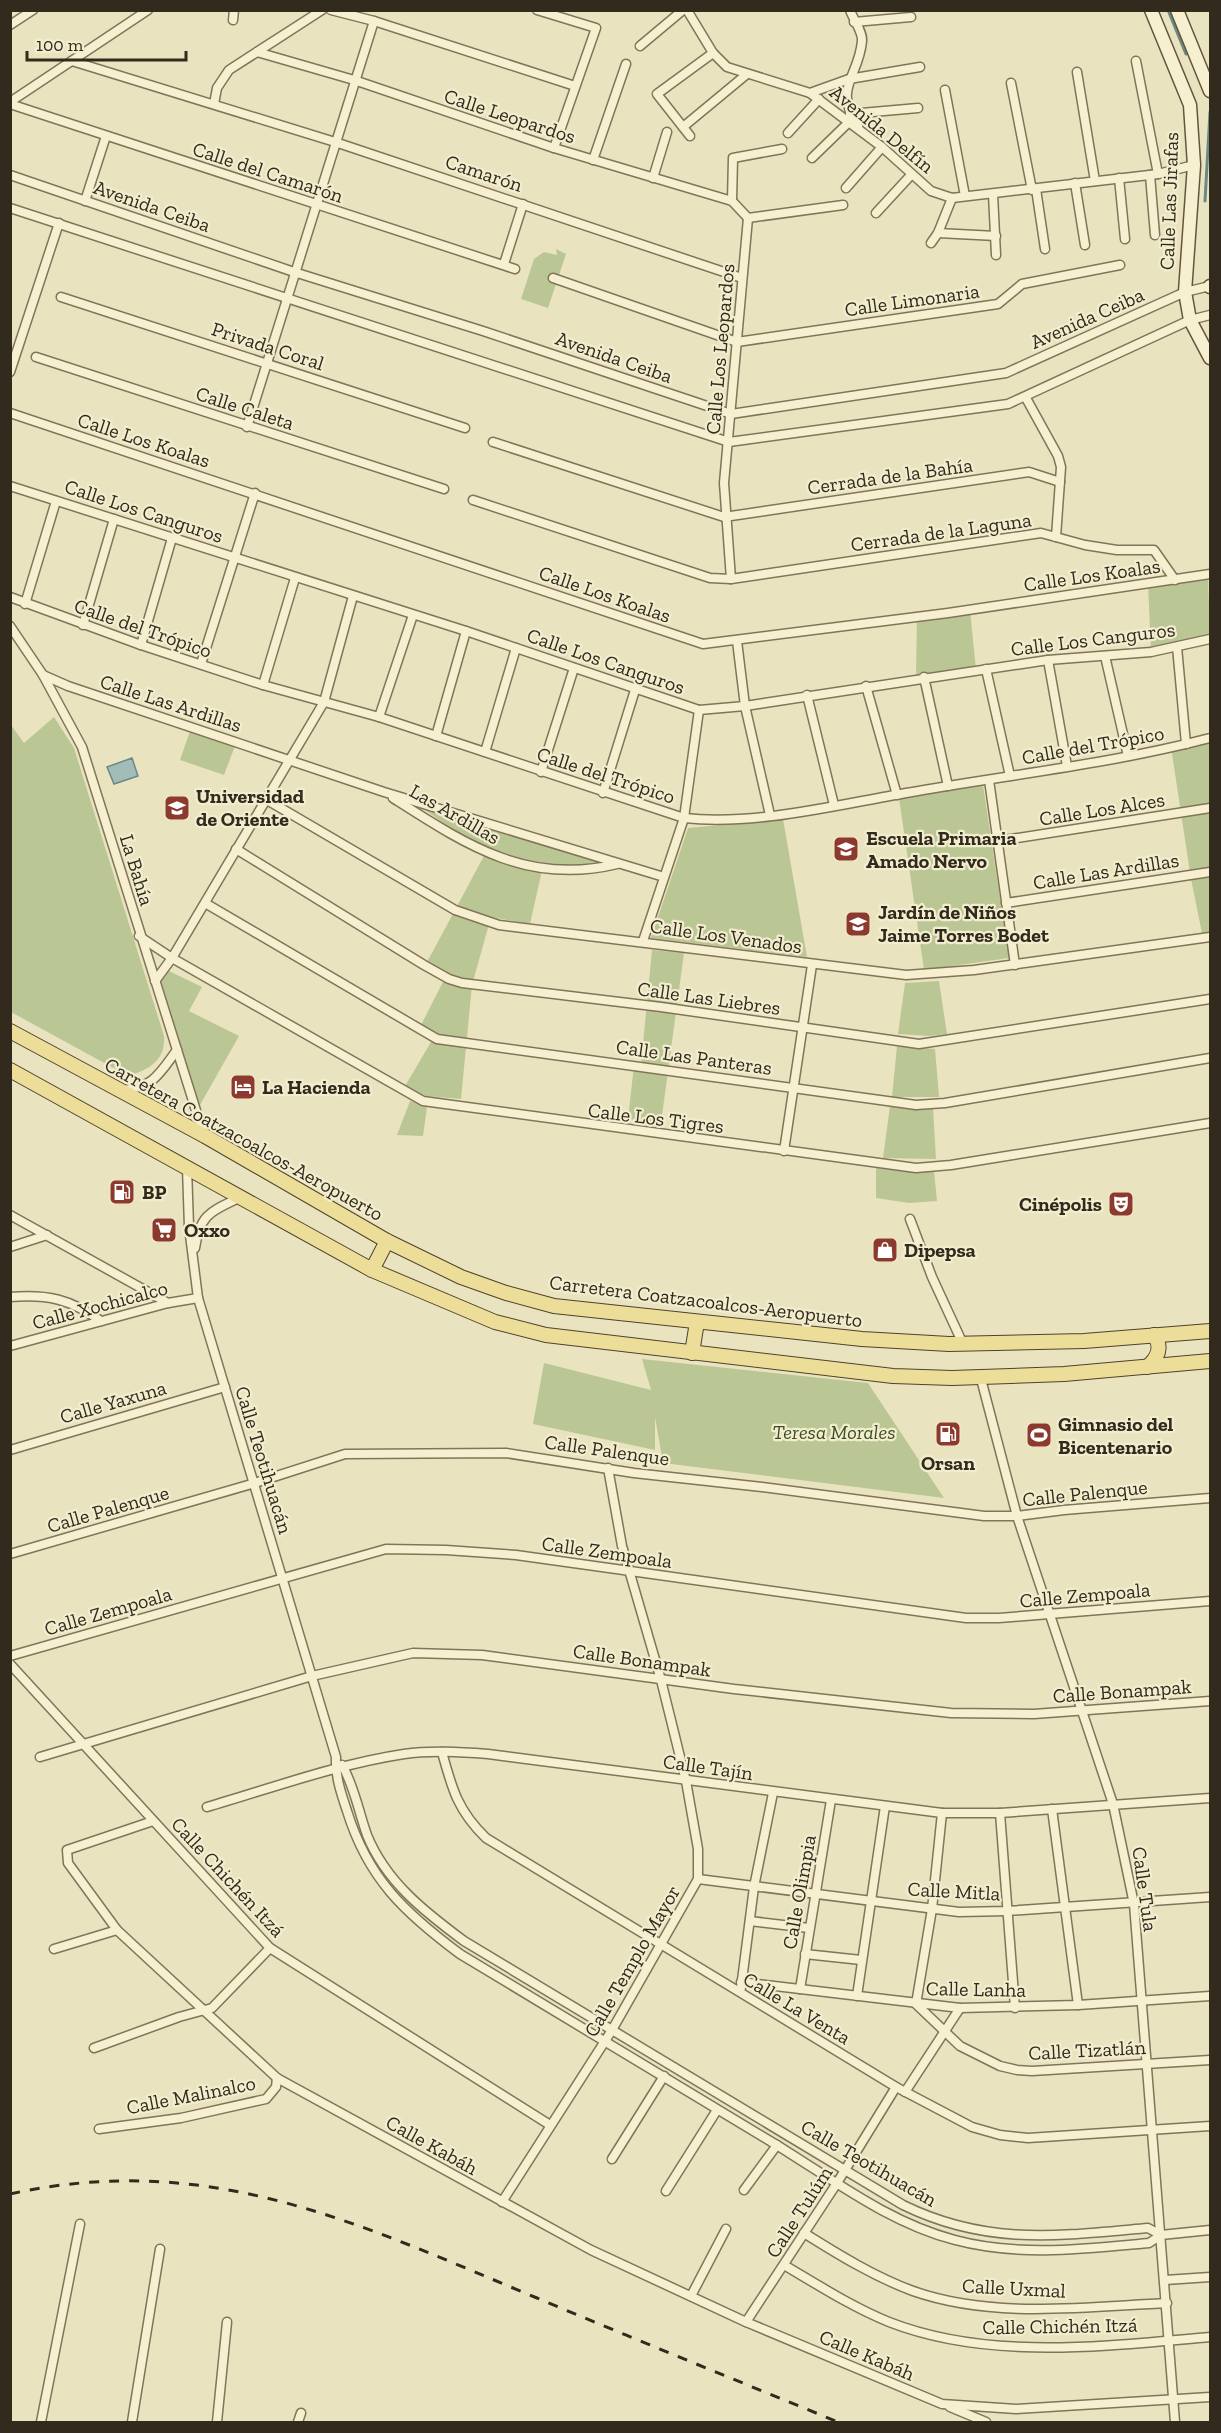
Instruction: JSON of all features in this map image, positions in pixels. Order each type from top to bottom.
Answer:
[{"type":"main road","name":"Calle Las Jirafas","points":[[1151,10],[1190,105],[1194,165],[1185,292],[1190,320],[1210,358]]},
{"type":"main road","points":[[1177,10],[1210,91]]},
{"type":"main road","name":"Carretera Coatzacoalcos-Aeropuerto","points":[[10,1031],[116,1091],[205,1136],[387,1241],[461,1277],[554,1306],[862,1339],[963,1344],[1084,1341],[1210,1331]]},
{"type":"main road","points":[[10,1070],[372,1270],[495,1322],[546,1335],[892,1376],[981,1379],[1210,1361]]},
{"type":"main road","points":[[372,1270],[387,1241]]},
{"type":"main road","points":[[692,1353],[697,1322]]},
{"type":"main road","points":[[1147,1367],[1157,1357],[1159,1350],[1154,1335]]},
{"type":"street","points":[[10,25],[33,10]]},
{"type":"street","name":"Calle del Camarón","points":[[10,103],[148,10]]},
{"type":"street","points":[[214,104],[223,77],[235,65],[322,10]]},
{"type":"street","points":[[331,10],[374,21],[575,87]]},
{"type":"street","points":[[537,10],[596,28],[554,148]]},
{"type":"street","points":[[640,46],[685,10]]},
{"type":"street","name":"Avenida Delfín","points":[[685,10],[713,53],[727,67],[810,93],[849,118],[931,190],[952,198]]},
{"type":"street","points":[[849,118],[846,89],[862,43],[850,10]]},
{"type":"street","points":[[855,22],[911,17]]},
{"type":"street","points":[[247,427],[374,21]]},
{"type":"street","name":"Calle Leopardos","points":[[257,52],[354,80],[554,148],[732,201]]},
{"type":"street","points":[[690,136],[657,94],[713,53]]},
{"type":"street","name":"Camarón","points":[[72,61],[335,142],[742,278]]},
{"type":"street","points":[[1136,62],[1154,174],[1155,235]]},
{"type":"street","points":[[593,160],[626,64]]},
{"type":"street","points":[[810,93],[849,79],[920,67]]},
{"type":"street","points":[[1077,72],[1095,181]]},
{"type":"street","points":[[683,127],[747,74]]},
{"type":"street","points":[[1011,83],[1045,249]]},
{"type":"street","points":[[945,90],[965,196]]},
{"type":"street","points":[[788,133],[819,99]]},
{"type":"street","name":"Calle del Camarón","points":[[10,103],[315,205],[515,268]]},
{"type":"street","points":[[812,158],[849,118],[918,108]]},
{"type":"street","points":[[653,178],[667,132]]},
{"type":"street","points":[[85,201],[106,136]]},
{"type":"street","points":[[846,188],[882,147]]},
{"type":"street","points":[[782,149],[734,157],[732,201],[748,218],[843,205]]},
{"type":"street","points":[[931,243],[938,233],[952,198],[1154,174],[1194,165]]},
{"type":"street","points":[[876,213],[911,174]]},
{"type":"street","name":"Avenida Ceiba","points":[[10,175],[294,272],[483,330],[731,414],[1006,373],[1185,292],[1210,286]]},
{"type":"street","points":[[1119,178],[1125,239]]},
{"type":"street","points":[[1076,183],[1085,245]]},
{"type":"street","points":[[993,194],[996,255]]},
{"type":"street","points":[[504,264],[523,204]]},
{"type":"street","points":[[10,208],[729,442],[1008,404],[1026,398],[1190,320],[1210,315]]},
{"type":"street","name":"Calle Los Leopardos","points":[[731,579],[724,517],[724,483],[748,218]]},
{"type":"street","points":[[10,372],[59,224]]},
{"type":"street","points":[[938,233],[996,236]]},
{"type":"street","name":"Calle Limonaria","points":[[737,342],[998,304],[1022,284],[1120,265]]},
{"type":"street","points":[[553,278],[737,342]]},
{"type":"street","name":"Privada Coral","points":[[61,297],[465,428]]},
{"type":"street","name":"Calle Caleta","points":[[36,357],[444,489]]},
{"type":"street","points":[[1026,398],[1058,456],[1061,467],[1056,537]]},
{"type":"street","name":"Calle Los Koalas","points":[[10,413],[703,644],[1210,574]]},
{"type":"street","points":[[493,442],[724,517]]},
{"type":"street","name":"Cerrada de la Bahía","points":[[724,517],[1029,472],[1060,482]]},
{"type":"street","name":"Calle Los Canguros","points":[[10,486],[466,631],[699,710],[745,706],[924,677],[1048,660],[1177,647],[1210,639]]},
{"type":"street","points":[[201,664],[255,493]]},
{"type":"street","name":"Cerrada de la Laguna","points":[[473,500],[710,578],[731,579],[1041,533],[1117,549],[1154,550],[1175,580]]},
{"type":"street","points":[[25,604],[56,501]]},
{"type":"street","points":[[82,625],[114,519]]},
{"type":"street","points":[[141,645],[172,538]]},
{"type":"street","points":[[263,685],[295,578]]},
{"type":"street","points":[[155,981],[172,958],[324,702],[353,596]]},
{"type":"street","name":"Calle del Trópico","points":[[10,597],[141,645],[263,685],[379,717],[684,818],[771,815],[1128,756],[1210,738]]},
{"type":"street","points":[[379,717],[413,615]]},
{"type":"street","name":"La Bahía","points":[[10,626],[43,675],[81,747],[139,936],[205,1136]]},
{"type":"street","points":[[436,736],[466,631]]},
{"type":"street","points":[[737,641],[745,706],[771,815]]},
{"type":"street","points":[[1177,647],[1186,744]]},
{"type":"street","points":[[485,752],[516,648]]},
{"type":"street","points":[[1105,656],[1128,756]]},
{"type":"street","points":[[1048,660],[1067,766]]},
{"type":"street","points":[[541,772],[574,668]]},
{"type":"street","points":[[986,669],[1010,776]]},
{"type":"street","name":"Calle Las Ardillas","points":[[43,675],[68,686],[291,760]]},
{"type":"street","points":[[924,677],[948,786]]},
{"type":"street","points":[[866,686],[897,795]]},
{"type":"street","points":[[603,793],[635,690]]},
{"type":"street","points":[[807,695],[834,805]]},
{"type":"street","points":[[643,941],[684,818],[699,710]]},
{"type":"street","name":"Las Ardillas","points":[[291,760],[384,792],[664,877]]},
{"type":"street","points":[[989,780],[1015,965]]},
{"type":"street","name":"Las Ardillas","points":[[384,792],[461,841],[512,863],[577,871],[617,864]]},
{"type":"street","name":"Calle Los Venados","points":[[267,800],[473,918],[528,929],[643,941],[812,965],[906,975],[933,975],[1015,965],[1210,937]]},
{"type":"street","name":"Calle Los Alces","points":[[998,841],[1210,808]]},
{"type":"street","name":"Calle Las Liebres","points":[[236,849],[449,980],[919,1044],[1210,999]]},
{"type":"street","name":"Calle Las Ardillas","points":[[1006,903],[1210,872]]},
{"type":"street","name":"Calle Las Panteras","points":[[205,903],[437,1039],[926,1105],[1210,1058]]},
{"type":"street","name":"Calle Los Tigres","points":[[139,936],[172,958],[419,1100],[879,1165],[933,1168],[1210,1123]]},
{"type":"street","points":[[784,1151],[812,965]]},
{"type":"street","points":[[116,1091],[141,1089],[157,1077],[177,1050]]},
{"type":"street","name":"Calle Teotihuacán","points":[[187,1167],[198,1298],[336,1757],[369,1838],[385,1868],[410,1899],[464,1941],[846,2170],[929,2217],[960,2228],[994,2234],[1035,2236],[1148,2228],[1161,2235],[1149,2243],[1085,2249],[1035,2251],[993,2247],[955,2240],[924,2230],[837,2183],[460,1954],[405,1911],[383,1886],[368,1863],[351,1825],[340,1768]]},
{"type":"street","points":[[193,1258],[197,1236],[212,1210],[241,1197]]},
{"type":"street","points":[[10,1215],[168,1303]]},
{"type":"street","points":[[910,1219],[932,1277],[963,1344]]},
{"type":"street","points":[[10,1247],[47,1234]]},
{"type":"street","points":[[10,1298],[41,1295],[81,1306],[101,1321]]},
{"type":"street","name":"Calle Xochicalco","points":[[10,1346],[168,1303],[198,1298]]},
{"type":"street","name":"Calle Tula","points":[[981,1379],[1017,1516],[1048,1615],[1113,1804],[1134,1904],[1167,2303],[1174,2422]]},
{"type":"street","name":"Calle Yaxuna","points":[[10,1450],[225,1387]]},
{"type":"street","name":"Calle Palenque","points":[[10,1554],[255,1483],[345,1454],[506,1453],[946,1513],[1017,1516],[1210,1498]]},
{"type":"street","name":"Calle Templo Mayor","points":[[502,2202],[612,2030],[698,1879],[698,1849],[686,1781],[661,1680],[629,1573],[608,1468]]},
{"type":"street","name":"Calle Zempoala","points":[[10,1656],[386,1549],[480,1551],[943,1616],[999,1618],[1210,1601]]},
{"type":"street","name":"Calle Bonampak","points":[[40,1757],[312,1676],[413,1653],[450,1653],[951,1713],[991,1715],[1081,1711],[1210,1701]]},
{"type":"street","name":"Calle Chichén Itzá","points":[[10,1664],[270,1948],[550,2125]]},
{"type":"street","name":"Calle Tajín","points":[[207,1807],[340,1768],[406,1754],[442,1752],[488,1754],[773,1793],[942,1813],[1000,1813],[1210,1798]]},
{"type":"street","name":"Calle La Venta","points":[[442,1752],[457,1801],[468,1821],[486,1838],[896,2087],[972,2127],[1000,2135],[1028,2138],[1210,2126]]},
{"type":"street","points":[[740,1992],[754,1887],[773,1793]]},
{"type":"street","name":"Calle Olimpia","points":[[800,1989],[831,1800]]},
{"type":"street","points":[[857,1996],[869,1902],[885,1806]]},
{"type":"street","points":[[1052,1809],[1063,1907],[1078,2005]]},
{"type":"street","points":[[916,2004],[932,1909],[942,1813]]},
{"type":"street","points":[[1000,1813],[1015,2008]]},
{"type":"street","name":"Calle Kabáh","points":[[153,1821],[67,1850],[68,1863],[117,1930],[203,2013],[277,2078],[591,2250],[746,2322],[986,2422]]},
{"type":"street","name":"Calle Mitla","points":[[698,1879],[932,1909],[1007,1911],[1210,1898]]},
{"type":"street","points":[[750,1921],[809,1928]]},
{"type":"street","points":[[54,1949],[117,1930]]},
{"type":"street","points":[[94,2048],[179,2017],[203,2013],[212,2008],[270,1948]]},
{"type":"street","points":[[805,1954],[861,1960]]},
{"type":"street","name":"Calle Lanha","points":[[741,1982],[960,2008],[1078,2005],[1210,1995]]},
{"type":"street","name":"Calle Tizatlán","points":[[916,2004],[945,2034],[978,2055],[1000,2066],[1017,2070],[1210,2060]]},
{"type":"street","points":[[905,2092],[960,2008]]},
{"type":"street","points":[[612,2159],[664,2076]]},
{"type":"street","name":"Calle Malinalco","points":[[99,2129],[181,2118],[266,2099],[276,2087],[277,2078]]},
{"type":"street","name":"Calle Tulúm","points":[[746,2322],[846,2170],[896,2087]]},
{"type":"street","points":[[666,2191],[717,2110]]},
{"type":"street","points":[[744,2190],[777,2145]]},
{"type":"street","points":[[41,2422],[80,2224]]},
{"type":"street","points":[[691,2296],[726,2229]]},
{"type":"street","points":[[1161,2235],[1210,2230]]},
{"type":"street","name":"Calle Uxmal","points":[[804,2233],[876,2274],[912,2290],[944,2300],[991,2307],[1041,2309],[1167,2303]]},
{"type":"street","points":[[993,2247],[994,2234]]},
{"type":"street","points":[[132,2422],[160,2249]]},
{"type":"street","name":"Calle Chichén Itzá","points":[[784,2265],[851,2304],[889,2322],[927,2334],[968,2343],[1064,2346],[1210,2337]]},
{"type":"street","points":[[1165,2280],[1210,2277]]},
{"type":"street","points":[[217,2422],[227,2322]]},
{"type":"street","points":[[1173,2400],[1210,2397]]},
{"type":"street","name":"Calle Kabáh","points":[[942,2404],[1016,2409],[1173,2400]]},
{"type":"street","points":[[298,2422],[301,2413]]},
{"type":"green space","points":[[556,249],[566,254],[548,308],[521,299],[534,259],[544,252],[557,255]]},
{"type":"green space","points":[[1208,575],[1210,639],[1151,652],[1148,583]]},
{"type":"green space","points":[[970,610],[976,670],[916,679],[917,617]]},
{"type":"green space","points":[[54,717],[74,748],[164,1036],[162,1052],[155,1063],[143,1071],[128,1076],[11,1012],[11,725],[24,743]]},
{"type":"green space","points":[[190,731],[235,746],[224,775],[180,760]]},
{"type":"green space","points":[[1210,738],[1210,937],[1203,938],[1191,879],[1171,747]]},
{"type":"green space","points":[[983,785],[1009,958],[924,970],[899,798]]},
{"type":"green space","points":[[420,806],[603,863],[592,869],[543,866],[530,924],[491,917],[472,985],[461,1099],[426,1096],[405,1086],[431,1042],[421,1025],[446,976],[426,964],[485,854]]},
{"type":"green space","points":[[783,819],[807,957],[651,938],[688,828]]},
{"type":"green space","points":[[652,950],[684,953],[661,1123],[628,1119],[634,1065],[641,1065]]},
{"type":"green space","points":[[167,970],[202,987],[189,1011],[239,1036],[200,1105],[157,984]]},
{"type":"green space","points":[[939,981],[947,1034],[930,1036],[898,1034],[905,983]]},
{"type":"green space","points":[[897,1046],[935,1049],[939,1097],[892,1097]]},
{"type":"green space","points":[[410,1101],[427,1107],[423,1136],[397,1135]]},
{"type":"green space","points":[[890,1106],[933,1108],[936,1159],[883,1158]]},
{"type":"green space","points":[[876,1167],[934,1171],[937,1201],[909,1203],[876,1198]]},
{"type":"green space","name":"Teresa Morales","points":[[642,1359],[868,1383],[944,1498],[663,1463],[655,1417],[655,1450],[533,1424],[544,1363],[651,1390]]},
{"type":"water","points":[[132,758],[138,776],[114,784],[107,767]]},
{"type":"waterway","points":[[1168,10],[1186,54]]},
{"type":"waterway","points":[[1205,201],[1210,112]]},
{"type":"railway","points":[[10,2194],[83,2183],[152,2181],[218,2188],[282,2202],[345,2221],[408,2244],[838,2422]]},
{"type":"place","name":"Universidad de Oriente","points":[[177,808]]},
{"type":"place","name":"Escuela Primaria Amado Nervo","points":[[846,849]]},
{"type":"place","name":"Jardín de Niños Jaime Torres Bodet","points":[[858,924]]},
{"type":"place","name":"La Hacienda","points":[[243,1087]]},
{"type":"place","name":"BP","points":[[122,1192]]},
{"type":"place","name":"Cinépolis","points":[[1121,1204]]},
{"type":"place","name":"Oxxo","points":[[164,1230]]},
{"type":"place","name":"Dipepsa","points":[[885,1250]]},
{"type":"place","name":"Orsan","points":[[948,1434]]},
{"type":"place","name":"Gimnasio del Bicentenario","points":[[1039,1435]]}]
